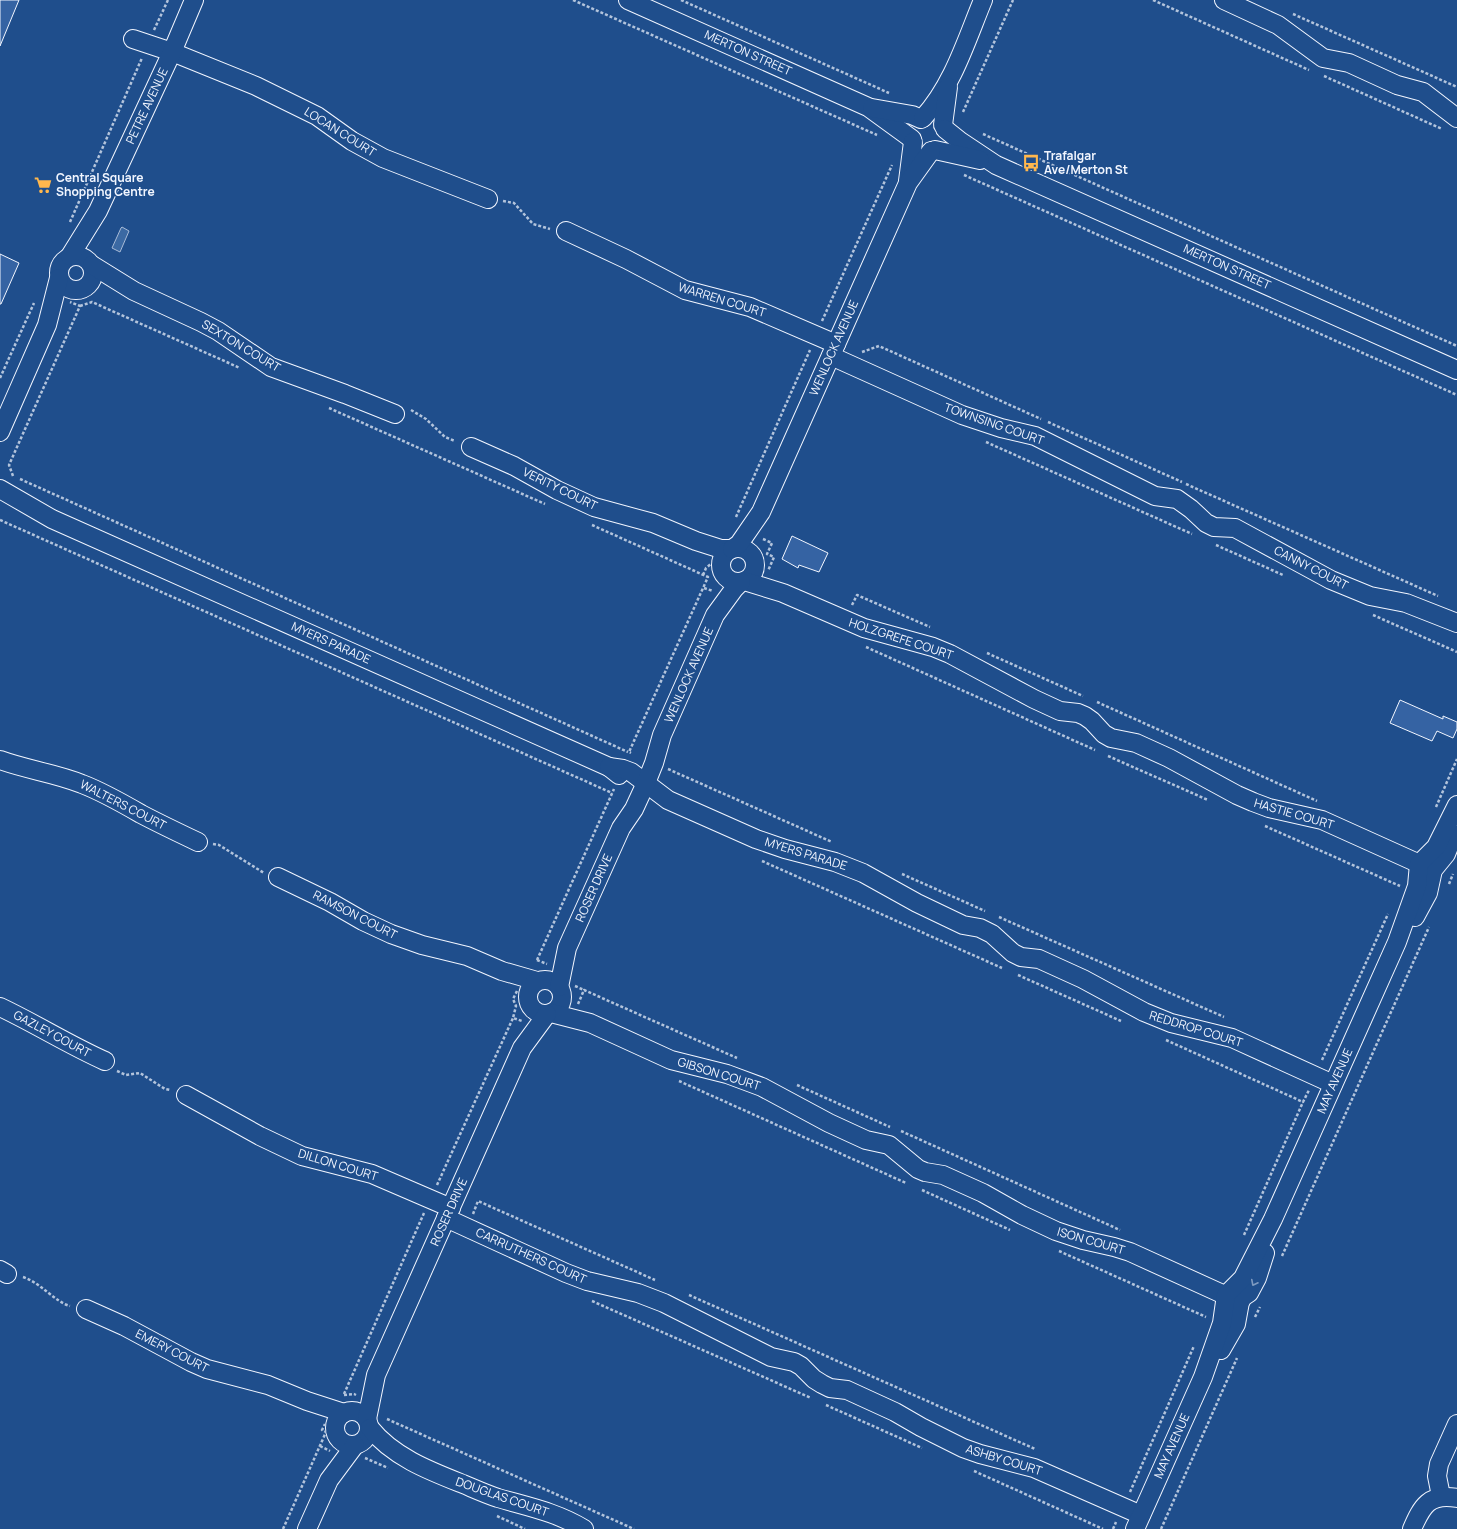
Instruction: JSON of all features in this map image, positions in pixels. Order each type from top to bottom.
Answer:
[{"type":"street","name":"PETRE AVENUE","points":[[70,256],[87,227],[98,212],[172,52],[194,0]]},
{"type":"street","name":"MERTON STREET","points":[[628,0],[868,107],[912,140]]},
{"type":"street","points":[[949,82],[944,127],[946,134],[943,144],[933,151],[919,148],[912,140],[911,132],[913,126],[934,105],[949,82],[983,0]]},
{"type":"street","points":[[1224,0],[1278,25],[1323,58],[1349,63],[1397,85],[1423,92],[1457,118]]},
{"type":"street","name":"LOCAN COURT","points":[[140,41],[172,52],[256,86],[317,116],[352,141],[383,158],[488,199]]},
{"type":"street","name":"MERTON STREET","points":[[868,107],[922,118]]},
{"type":"street","points":[[922,118],[936,118],[944,127]]},
{"type":"street","name":"MERTON STREET","points":[[944,127],[960,142],[996,165],[1457,370]]},
{"type":"street","name":"WENLOCK AVENUE","points":[[908,183],[912,140]]},
{"type":"street","name":"MERTON STREET","points":[[933,151],[996,165]]},
{"type":"street","name":"WENLOCK AVENUE","points":[[731,549],[739,544],[761,512],[908,183],[933,151]]},
{"type":"street","name":"PETRE AVENUE","points":[[91,264],[92,242],[98,212]]},
{"type":"street","name":"WARREN COURT","points":[[566,230],[626,259],[684,290],[750,307],[833,350]]},
{"type":"street","points":[[0,430],[47,326],[60,278],[61,265],[66,258],[70,256],[79,255],[87,259],[91,264],[93,276],[91,282],[47,326]]},
{"type":"street","name":"SEXTON COURT","points":[[91,264],[134,291],[202,322],[236,342],[271,367],[395,414]]},
{"type":"street","points":[[60,278],[65,286],[74,290],[77,296]]},
{"type":"street","name":"SEXTON COURT","points":[[77,296],[102,286],[134,291]]},
{"type":"street","name":"TOWNSING COURT","points":[[833,350],[851,365],[962,415],[1001,428],[1035,436],[1155,496],[1177,500],[1191,509],[1206,523],[1214,527],[1235,528]]},
{"type":"street","name":"VERITY COURT","points":[[471,447],[514,466],[557,490],[594,507],[653,523],[696,541],[721,548],[731,549]]},
{"type":"street","name":"MYERS PARADE","points":[[0,489],[52,519]]},
{"type":"street","name":"MYERS PARADE","points":[[0,502],[52,519],[630,775],[668,800],[770,844],[848,866],[878,881],[917,904],[962,925],[980,928],[992,934],[1013,953],[1021,957],[1039,959]]},
{"type":"street","name":"WENLOCK AVENUE","points":[[754,560],[761,512]]},
{"type":"street","name":"CANNY COURT","points":[[1235,528],[1330,580],[1370,596],[1406,603],[1457,623]]},
{"type":"street","name":"VERITY COURT","points":[[696,541],[716,559],[721,570]]},
{"type":"street","points":[[731,549],[745,549],[754,560],[752,575],[742,581],[732,581],[725,576],[721,570],[722,557],[731,549]]},
{"type":"street","name":"HOLZGREFE COURT","points":[[754,560],[771,584],[783,593]]},
{"type":"street","name":"WENLOCK AVENUE","points":[[630,775],[654,763],[662,735],[715,615],[720,593],[721,570]]},
{"type":"street","name":"WENLOCK AVENUE","points":[[715,615],[734,589],[742,581]]},
{"type":"street","name":"HOLZGREFE COURT","points":[[742,581],[783,593],[879,633],[921,644],[950,654],[1034,699],[1060,711],[1078,713],[1085,716],[1104,734],[1111,738],[1136,744]]},
{"type":"street","name":"HASTIE COURT","points":[[1136,744],[1169,758],[1237,795],[1253,802],[1275,809],[1322,820],[1426,867]]},
{"type":"street","name":"WALTERS COURT","points":[[0,760],[21,767],[70,779],[88,786],[198,842]]},
{"type":"street","name":"ROSER DRIVE","points":[[561,992],[567,948],[621,828],[634,809],[630,775]]},
{"type":"street","points":[[1426,867],[1457,805]]},
{"type":"street","points":[[1426,867],[1442,860],[1448,850],[1457,822]]},
{"type":"street","name":"MAY AVENUE","points":[[1138,1522],[1203,1377],[1219,1354],[1236,1324],[1233,1298],[1243,1298],[1249,1293],[1257,1278],[1261,1268],[1273,1219],[1397,942],[1417,886],[1426,867]]},
{"type":"street","name":"RAMSON COURT","points":[[278,877],[323,898],[363,921],[391,934],[422,945],[467,956],[502,971],[538,981]]},
{"type":"street","name":"ROSER DRIVE","points":[[538,981],[548,972],[557,958],[567,948]]},
{"type":"street","name":"REDDROP COURT","points":[[1039,959],[1083,979],[1144,1012],[1171,1023],[1232,1038],[1333,1084]]},
{"type":"street","name":"RAMSON COURT","points":[[502,971],[524,992],[528,1002]]},
{"type":"street","points":[[538,981],[552,981],[561,992],[559,1007],[549,1013],[535,1011],[528,1002],[529,989],[538,981]]},
{"type":"street","name":"GIBSON COURT","points":[[561,992],[574,1011],[590,1023]]},
{"type":"street","name":"ROSER DRIVE","points":[[522,1048],[528,1002]]},
{"type":"street","name":"GAZLEY COURT","points":[[0,1007],[25,1019],[80,1050],[105,1061]]},
{"type":"street","name":"ROSER DRIVE","points":[[345,1412],[360,1397],[376,1376],[522,1048],[549,1013]]},
{"type":"street","name":"GIBSON COURT","points":[[549,1013],[590,1023],[671,1060],[727,1074],[762,1087],[829,1123],[866,1140],[889,1146],[918,1169],[925,1172],[943,1175]]},
{"type":"street","name":"DILLON COURT","points":[[186,1095],[260,1136],[302,1156],[372,1174],[449,1213]]},
{"type":"street","name":"ISON COURT","points":[[943,1175],[983,1192],[1022,1215],[1056,1231],[1083,1240],[1130,1252],[1233,1298]]},
{"type":"street","name":"CARRUTHERS COURT","points":[[449,1213],[566,1273],[587,1281],[638,1293],[664,1303],[771,1357],[794,1362],[801,1366],[814,1379],[830,1388],[847,1390]]},
{"type":"street","name":"EMERY COURT","points":[[86,1309],[124,1326],[207,1369],[268,1385],[307,1401],[345,1412]]},
{"type":"street","name":"ROSER DRIVE","points":[[368,1424],[376,1376]]},
{"type":"street","name":"ASHBY COURT","points":[[847,1390],[894,1412],[963,1448],[1034,1468],[1138,1522]]},
{"type":"street","name":"EMERY COURT","points":[[307,1401],[328,1417],[336,1434]]},
{"type":"street","points":[[307,1529],[329,1480],[357,1445],[366,1438],[368,1424],[364,1415],[356,1411],[345,1412],[337,1420],[329,1480]]},
{"type":"street","name":"DOUGLAS COURT","points":[[368,1424],[378,1439],[398,1454],[436,1474],[497,1497],[537,1508],[570,1521],[584,1529]]},
{"type":"street","points":[[1412,1529],[1422,1508],[1428,1502],[1449,1497],[1437,1476],[1439,1464],[1457,1424]]},
{"type":"street","points":[[336,1434],[342,1443],[351,1446],[357,1445]]},
{"type":"street","name":"DOUGLAS COURT","points":[[357,1445],[398,1454]]},
{"type":"path","points":[[69,224],[140,41],[168,0]]},
{"type":"path","points":[[573,0],[881,137]]},
{"type":"path","points":[[681,0],[891,94]]},
{"type":"path","points":[[961,117],[1013,0]]},
{"type":"path","points":[[1153,0],[1312,71]]},
{"type":"path","points":[[1290,13],[1457,87]]},
{"type":"path","points":[[1320,74],[1442,129]]},
{"type":"path","points":[[978,132],[1457,346]]},
{"type":"path","points":[[957,172],[1457,395]]},
{"type":"path","points":[[488,199],[514,204],[533,224],[547,229],[566,230]]},
{"type":"path","points":[[244,370],[77,296],[9,465],[12,476],[630,775]]},
{"type":"path","points":[[0,378],[34,302]]},
{"type":"path","points":[[851,365],[856,354],[879,346],[1442,598]]},
{"type":"path","points":[[324,406],[550,506]]},
{"type":"path","points":[[395,414],[410,410],[426,419],[444,436],[471,447]]},
{"type":"path","points":[[984,441],[1195,535]]},
{"type":"path","points":[[0,520],[612,793]]},
{"type":"path","points":[[537,960],[612,793],[630,775],[708,577],[586,523]]},
{"type":"path","points":[[1209,542],[1290,578]]},
{"type":"path","points":[[845,620],[857,595],[930,628]]},
{"type":"path","points":[[1370,613],[1457,652]]},
{"type":"path","points":[[864,646],[1096,750]]},
{"type":"path","points":[[981,650],[1324,804]]},
{"type":"path","points":[[1103,753],[1212,802]]},
{"type":"path","points":[[1262,824],[1400,886]]},
{"type":"path","points":[[198,842],[219,845],[261,872],[278,877]]},
{"type":"path","points":[[1447,887],[1454,872]]},
{"type":"path","points":[[1281,1259],[1431,923]]},
{"type":"path","points":[[105,1061],[116,1071],[126,1075],[140,1073],[165,1089],[186,1095]]},
{"type":"path","points":[[1242,1241],[1303,1102]]},
{"type":"path","points":[[4,1272],[26,1278],[36,1283],[67,1305],[86,1309]]},
{"type":"path","points":[[1255,1317],[1262,1303]]},
{"type":"path","points":[[1161,1529],[1239,1354]]},
{"type":"path","points":[[387,1419],[634,1529]]},
{"type":"path","points":[[283,1529],[320,1446]]},
{"type":"water","points":[[122,227],[129,231],[120,252],[112,248]]},
{"type":"building","points":[[0,0],[19,0],[0,46]]},
{"type":"building","points":[[0,254],[19,263],[1,304],[0,304]]},
{"type":"building","points":[[792,536],[828,553],[819,572],[799,565],[798,568],[782,559]]},
{"type":"building","points":[[1400,700],[1443,719],[1443,716],[1457,722],[1457,729],[1453,738],[1437,731],[1432,741],[1390,723]]},
{"type":"place","name":"Trafalgar Ave/Merton St","points":[[1031,163]]},
{"type":"place","name":"Central Square Shopping Centre","points":[[43,185]]}]
